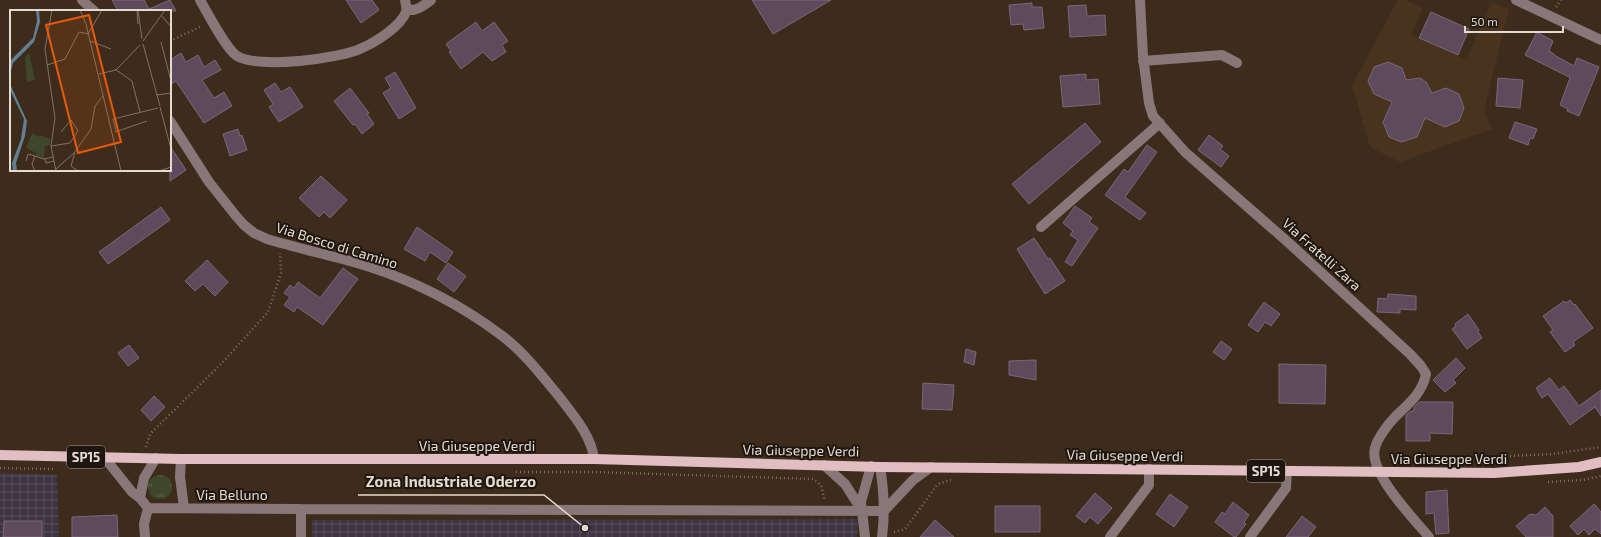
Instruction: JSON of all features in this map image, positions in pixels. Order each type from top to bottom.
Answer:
[{"type":"main road","name":"Via Giuseppe Verdi","points":[[0,455],[181,459],[594,459],[931,467],[1494,473],[1579,467],[1601,462]]},
{"type":"street","points":[[82,0],[93,10]]},
{"type":"street","points":[[200,0],[228,46],[237,56],[257,62],[282,62],[337,55],[362,48],[401,21],[406,5],[413,11],[421,8],[431,0]]},
{"type":"street","name":"Via Fratelli Zara","points":[[1140,0],[1144,61],[1149,103],[1153,116],[1185,152],[1290,244],[1421,366],[1426,374],[1424,385],[1416,396],[1389,423],[1375,448],[1375,459],[1379,472]]},
{"type":"street","points":[[1516,0],[1601,40]]},
{"type":"street","points":[[1144,61],[1222,55],[1237,63]]},
{"type":"street","name":"Via Bosco di Camino","points":[[171,123],[209,182],[244,225],[254,233],[279,243],[368,266],[398,278],[467,312],[502,336],[540,372],[569,410],[587,438],[593,450],[594,459]]},
{"type":"street","points":[[1041,227],[1160,124]]},
{"type":"street","points":[[104,457],[132,492],[140,498],[148,508]]},
{"type":"street","points":[[140,498],[144,478],[156,458]]},
{"type":"street","name":"Via Belluno","points":[[181,459],[180,477],[184,508],[884,511]]},
{"type":"street","points":[[824,465],[846,484],[862,510]]},
{"type":"street","points":[[865,537],[862,493],[875,466]]},
{"type":"street","points":[[875,466],[883,481],[883,534]]},
{"type":"street","points":[[884,511],[913,480],[931,467]]},
{"type":"street","points":[[1110,537],[1149,485],[1149,469]]},
{"type":"street","points":[[1250,537],[1286,488],[1287,471]]},
{"type":"street","points":[[1379,472],[1390,489],[1429,537]]},
{"type":"street","points":[[148,508],[184,508]]},
{"type":"street","points":[[145,537],[144,524],[148,508]]},
{"type":"street","points":[[301,509],[301,537]]},
{"type":"path","points":[[171,41],[212,21]]},
{"type":"path","points":[[142,457],[150,434],[222,363],[268,312],[281,273],[279,243]]},
{"type":"path","points":[[1467,472],[1466,458],[1553,454],[1601,447]]},
{"type":"path","points":[[0,468],[54,469]]},
{"type":"path","points":[[514,472],[593,472],[813,479],[821,485],[826,510]]},
{"type":"path","points":[[1544,482],[1583,480],[1601,476]]},
{"type":"path","points":[[883,534],[905,529],[938,484],[952,480]]},
{"type":"shaded area","points":[[1398,0],[1405,0],[1423,8],[1411,35],[1466,60],[1491,2],[1509,9],[1484,110],[1492,129],[1400,162],[1370,147],[1352,85]]},
{"type":"shaded area","points":[[0,473],[57,475],[59,537],[0,537]]},
{"type":"shaded area","points":[[858,519],[857,537],[312,537],[312,520]]},
{"type":"green space","points":[[160,475],[168,479],[172,487],[168,495],[160,499],[152,495],[148,487],[152,479]]},
{"type":"building","points":[[112,0],[144,0],[149,9],[170,0],[176,11],[171,10],[117,10]]},
{"type":"building","points":[[346,0],[372,0],[379,10],[361,23]]},
{"type":"building","points":[[752,0],[831,0],[773,34]]},
{"type":"building","points":[[1032,3],[1032,7],[1042,7],[1044,28],[1024,30],[1023,24],[1011,25],[1009,5]]},
{"type":"building","points":[[1086,5],[1087,16],[1105,15],[1106,35],[1070,37],[1068,6]]},
{"type":"building","points":[[1431,12],[1469,29],[1458,55],[1419,38]]},
{"type":"building","points":[[476,22],[482,31],[494,22],[508,41],[502,45],[506,52],[492,61],[483,52],[461,69],[449,52],[451,51],[446,44]]},
{"type":"building","points":[[1537,32],[1553,41],[1549,51],[1554,55],[1574,66],[1577,58],[1599,67],[1579,116],[1567,111],[1568,109],[1560,105],[1570,78],[1525,55]]},
{"type":"building","points":[[181,53],[186,62],[198,55],[204,67],[215,60],[221,70],[202,80],[214,98],[224,92],[232,106],[204,123],[176,81],[171,84],[171,59]]},
{"type":"building","points":[[1388,62],[1402,68],[1406,80],[1420,78],[1426,82],[1432,93],[1446,88],[1459,94],[1464,108],[1459,121],[1445,127],[1425,118],[1417,137],[1401,142],[1389,137],[1383,122],[1392,102],[1374,94],[1368,81],[1374,67]]},
{"type":"building","points":[[395,72],[416,108],[399,119],[383,93],[391,88],[385,78]]},
{"type":"building","points":[[1086,74],[1086,80],[1098,79],[1100,104],[1063,107],[1060,76]]},
{"type":"building","points":[[1498,78],[1523,80],[1520,108],[1496,106]]},
{"type":"building","points":[[275,83],[281,92],[290,87],[303,107],[279,122],[269,107],[273,104],[264,90]]},
{"type":"building","points":[[350,88],[369,113],[367,114],[374,124],[362,134],[334,101]]},
{"type":"building","points":[[1515,122],[1537,129],[1533,139],[1530,138],[1528,145],[1509,138]]},
{"type":"building","points":[[1085,123],[1101,142],[1029,204],[1012,184]]},
{"type":"building","points":[[238,129],[240,136],[242,135],[247,150],[230,156],[223,134]]},
{"type":"building","points":[[1209,135],[1223,146],[1220,149],[1229,156],[1221,167],[1198,150]]},
{"type":"building","points":[[1147,145],[1157,152],[1125,197],[1146,213],[1140,220],[1105,195],[1124,169],[1128,172]]},
{"type":"building","points":[[171,148],[186,170],[170,181],[171,171]]},
{"type":"building","points":[[321,176],[347,200],[330,218],[324,212],[319,217],[299,198]]},
{"type":"building","points":[[1075,206],[1092,218],[1089,222],[1098,228],[1072,266],[1065,262],[1078,240],[1070,235],[1073,231],[1063,223]]},
{"type":"building","points":[[161,207],[170,220],[108,264],[99,252]]},
{"type":"building","points":[[417,227],[453,252],[446,263],[430,252],[425,261],[404,249]]},
{"type":"building","points":[[1034,238],[1048,259],[1050,258],[1065,281],[1045,294],[1017,249]]},
{"type":"building","points":[[207,260],[228,282],[215,296],[203,284],[195,291],[185,281]]},
{"type":"building","points":[[448,263],[466,276],[454,292],[437,279]]},
{"type":"building","points":[[343,268],[358,279],[323,325],[297,307],[294,312],[284,305],[290,297],[284,293],[290,285],[294,288],[298,282],[320,298]]},
{"type":"building","points":[[1388,294],[1416,296],[1416,310],[1400,309],[1400,313],[1377,312],[1378,298],[1387,299]]},
{"type":"building","points":[[1570,300],[1574,305],[1575,304],[1593,328],[1573,342],[1575,345],[1565,352],[1550,332],[1553,330],[1543,316],[1564,301],[1566,303]]},
{"type":"building","points":[[1264,302],[1280,314],[1271,326],[1265,322],[1258,332],[1248,325]]},
{"type":"building","points":[[1468,314],[1479,330],[1478,332],[1482,338],[1467,349],[1452,329],[1456,326],[1455,324]]},
{"type":"building","points":[[1221,341],[1232,349],[1224,360],[1213,352]]},
{"type":"building","points":[[129,345],[139,358],[128,366],[118,353]]},
{"type":"building","points":[[966,349],[976,352],[974,365],[964,362]]},
{"type":"building","points":[[1456,358],[1465,368],[1453,380],[1456,383],[1445,392],[1433,380]]},
{"type":"building","points":[[1036,360],[1036,380],[1009,375],[1009,361]]},
{"type":"building","points":[[1279,364],[1326,365],[1325,404],[1279,403]]},
{"type":"building","points":[[1550,378],[1559,390],[1564,386],[1579,406],[1601,390],[1601,416],[1595,407],[1570,425],[1548,394],[1542,398],[1536,388]]},
{"type":"building","points":[[923,383],[954,385],[952,410],[922,409]]},
{"type":"building","points":[[154,396],[165,407],[151,421],[141,410]]},
{"type":"building","points":[[1419,402],[1453,402],[1452,434],[1430,433],[1430,441],[1406,441],[1406,415],[1411,411],[1414,411],[1414,407]]},
{"type":"building","points":[[1447,490],[1449,533],[1436,534],[1434,513],[1426,514],[1426,492]]},
{"type":"building","points":[[1095,493],[1112,508],[1098,524],[1090,517],[1085,523],[1076,516]]},
{"type":"building","points":[[1170,494],[1188,507],[1174,527],[1156,514]]},
{"type":"building","points":[[1233,502],[1249,515],[1244,522],[1246,524],[1236,537],[1215,522],[1222,512],[1225,514]]},
{"type":"building","points":[[1594,504],[1601,512],[1601,534],[1595,529],[1589,535],[1584,529],[1578,535],[1570,526]]},
{"type":"building","points":[[995,506],[1040,506],[1040,532],[995,532]]},
{"type":"building","points":[[1545,507],[1553,516],[1553,537],[1526,537],[1516,526],[1530,514],[1536,515]]},
{"type":"building","points":[[117,515],[118,537],[72,537],[72,517]]},
{"type":"building","points":[[1302,516],[1316,527],[1308,537],[1286,537]]},
{"type":"building","points":[[935,520],[954,537],[920,537]]},
{"type":"building","points":[[4,521],[42,521],[42,537],[3,537]]},
{"type":"place","name":"Zona Industriale Oderzo","points":[[585,528]]}]
